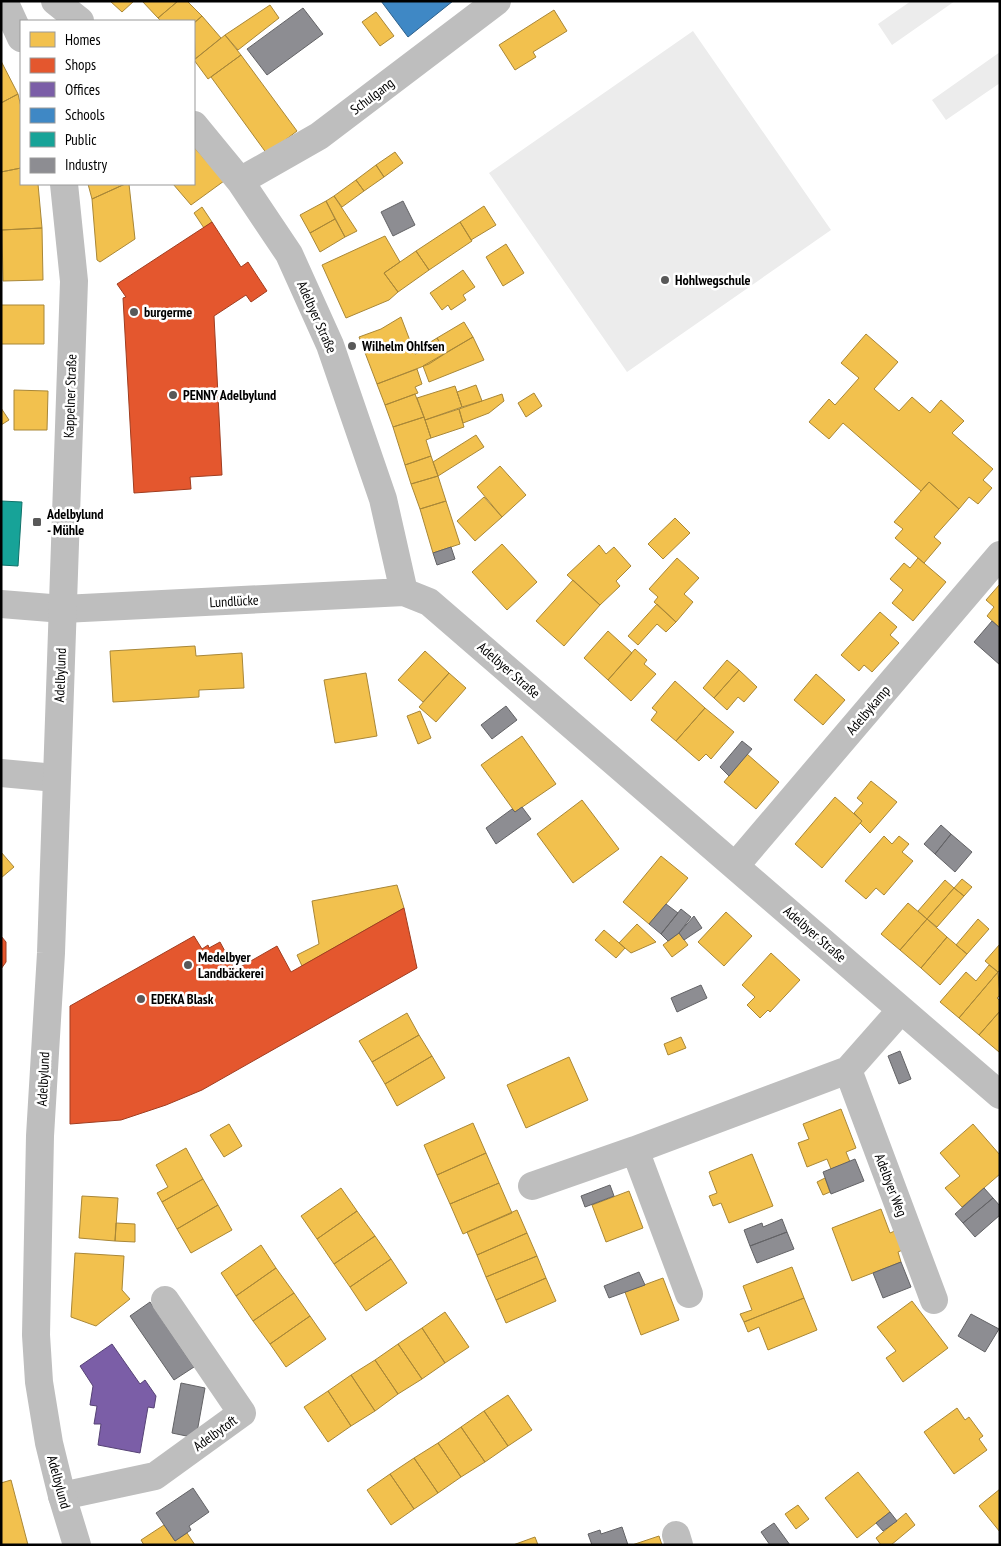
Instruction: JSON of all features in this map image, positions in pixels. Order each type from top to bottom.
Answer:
[{"type":"street","points":[[4,1],[20,36]]},
{"type":"street","points":[[55,1],[79,20]]},
{"type":"street","name":"Schulgang","points":[[240,181],[319,136],[497,1]]},
{"type":"street","name":"Adelbyer Straße","points":[[195,126],[240,181],[289,254],[335,357],[383,499],[404,592],[429,602],[736,865],[1000,1095]]},
{"type":"street","name":"Kappelner Straße","points":[[63,609],[74,281],[64,185]]},
{"type":"street","name":"Adelbykamp","points":[[736,865],[1000,555]]},
{"type":"street","name":"Lundlücke","points":[[1,604],[63,609],[404,592]]},
{"type":"street","name":"Adelbylund","points":[[63,609],[51,953],[40,1136],[36,1334],[39,1382],[49,1443],[77,1545]]},
{"type":"street","points":[[1,773],[56,778]]},
{"type":"street","points":[[532,1186],[635,1150],[848,1070],[901,1010]]},
{"type":"street","name":"Adelbyer Weg","points":[[848,1070],[934,1300]]},
{"type":"street","points":[[635,1150],[689,1294]]},
{"type":"street","name":"Adelbytoft","points":[[62,1496],[155,1476],[242,1413],[165,1300]]},
{"type":"shaded area","points":[[911,1],[955,1],[892,45],[878,24]]},
{"type":"shaded area","points":[[693,31],[831,230],[627,372],[489,173]]},
{"type":"shaded area","points":[[1000,52],[1000,83],[946,120],[932,100]]},
{"type":"building: Homes","points":[[110,1],[134,1],[122,12]]},
{"type":"building: Homes","points":[[142,1],[178,1],[158,18]]},
{"type":"building: Homes","points":[[178,1],[187,1],[202,16],[195,22],[195,20],[160,20],[158,18]]},
{"type":"building: Homes","points":[[270,5],[279,18],[238,50],[225,35]]},
{"type":"building: Homes","points":[[554,10],[567,31],[533,52],[536,57],[515,70],[499,45]]},
{"type":"building: Homes","points":[[376,12],[394,36],[380,46],[362,22]]},
{"type":"building: Homes","points":[[202,16],[221,38],[195,59],[195,22]]},
{"type":"building: Homes","points":[[225,35],[241,55],[208,79],[195,59]]},
{"type":"building: Homes","points":[[241,55],[297,131],[267,154],[211,77]]},
{"type":"building: Homes","points":[[1,61],[18,94],[1,103]]},
{"type":"building: Homes","points":[[18,94],[20,103],[20,168],[1,172],[1,103]]},
{"type":"building: Homes","points":[[195,148],[224,181],[191,205],[174,185],[195,185]]},
{"type":"building: Homes","points":[[395,152],[403,163],[384,177],[376,165]]},
{"type":"building: Homes","points":[[376,165],[384,177],[364,191],[356,180]]},
{"type":"building: Homes","points":[[20,168],[20,185],[38,185],[42,228],[1,230],[1,172]]},
{"type":"building: Homes","points":[[356,180],[364,191],[342,207],[334,196]]},
{"type":"building: Homes","points":[[88,185],[123,185],[92,199]]},
{"type":"building: Homes","points":[[123,185],[129,185],[135,239],[100,262],[97,260],[92,199]]},
{"type":"building: Homes","points":[[334,196],[357,231],[345,237],[326,201]]},
{"type":"building: Homes","points":[[326,201],[335,219],[310,233],[300,215]]},
{"type":"building: Homes","points":[[484,206],[496,225],[471,240],[460,222]]},
{"type":"building: Homes","points":[[202,207],[212,222],[204,228],[194,213]]},
{"type":"building: Homes","points":[[335,219],[345,237],[320,252],[310,233]]},
{"type":"building: Homes","points":[[460,222],[472,241],[429,270],[416,251]]},
{"type":"building: Homes","points":[[42,228],[43,280],[3,281],[2,230]]},
{"type":"building: Homes","points":[[385,236],[400,262],[384,273],[398,292],[389,300],[346,318],[322,265]]},
{"type":"building: Homes","points":[[506,244],[524,273],[503,286],[486,257]]},
{"type":"building: Homes","points":[[416,251],[429,270],[398,292],[384,273]]},
{"type":"building: Homes","points":[[463,270],[475,287],[463,295],[466,300],[451,310],[448,305],[442,310],[430,293]]},
{"type":"building: Homes","points":[[1,305],[44,305],[44,344],[1,344]]},
{"type":"building: Homes","points":[[401,317],[415,354],[421,352],[419,349],[437,338],[446,353],[429,364],[377,384],[359,337],[381,329]]},
{"type":"building: Homes","points":[[464,322],[473,337],[446,353],[437,338]]},
{"type":"building: Homes","points":[[866,334],[898,362],[874,389],[899,411],[912,397],[930,413],[941,400],[964,421],[952,433],[993,469],[983,480],[992,488],[978,504],[969,497],[959,509],[929,482],[921,491],[843,423],[829,439],[809,422],[829,399],[835,405],[859,378],[841,363]]},
{"type":"building: Homes","points":[[473,337],[484,360],[429,382],[423,366]]},
{"type":"building: Homes","points":[[417,369],[422,384],[415,387],[418,393],[385,405],[377,384]]},
{"type":"building: Homes","points":[[476,385],[482,401],[462,407],[457,392]]},
{"type":"building: Homes","points":[[455,386],[462,407],[425,420],[417,398]]},
{"type":"building: Homes","points":[[14,390],[48,391],[47,430],[14,430]]},
{"type":"building: Homes","points":[[534,393],[542,406],[526,417],[518,403]]},
{"type":"building: Homes","points":[[415,394],[424,417],[393,427],[385,405]]},
{"type":"building: Homes","points":[[502,394],[504,401],[489,413],[463,423],[459,409]]},
{"type":"building: Homes","points":[[1,408],[9,420],[1,425]]},
{"type":"building: Homes","points":[[459,409],[464,427],[431,438],[425,420]]},
{"type":"building: Homes","points":[[424,417],[431,438],[426,440],[431,456],[405,465],[393,427]]},
{"type":"building: Homes","points":[[476,435],[484,447],[438,476],[433,462]]},
{"type":"building: Homes","points":[[431,456],[438,476],[411,484],[405,465]]},
{"type":"building: Homes","points":[[500,466],[526,495],[502,517],[477,487]]},
{"type":"building: Homes","points":[[438,476],[446,501],[420,509],[411,484]]},
{"type":"building: Homes","points":[[929,482],[959,509],[934,537],[941,543],[924,563],[895,538],[903,529],[894,522]]},
{"type":"building: Homes","points":[[484,497],[502,517],[475,541],[457,521]]},
{"type":"building: Homes","points":[[446,501],[460,544],[433,553],[420,509]]},
{"type":"building: Homes","points":[[675,518],[690,533],[663,559],[648,544]]},
{"type":"building: Homes","points":[[502,544],[537,582],[507,610],[472,572]]},
{"type":"building: Homes","points":[[599,545],[606,554],[614,547],[631,566],[616,581],[620,586],[600,605],[567,575]]},
{"type":"building: Homes","points":[[677,558],[699,578],[684,594],[693,602],[676,622],[654,602],[658,597],[649,589]]},
{"type":"building: Homes","points":[[918,558],[946,582],[913,621],[892,603],[903,590],[890,579],[904,563],[910,568]]},
{"type":"building: Homes","points":[[573,580],[600,605],[564,646],[536,621]]},
{"type":"building: Homes","points":[[1000,584],[1000,628],[987,616],[994,607],[986,600]]},
{"type":"building: Homes","points":[[657,604],[676,622],[666,632],[657,624],[638,645],[628,636]]},
{"type":"building: Homes","points":[[880,612],[897,627],[890,635],[899,643],[872,672],[864,665],[859,671],[841,655]]},
{"type":"building: Homes","points":[[608,631],[632,653],[608,680],[584,658]]},
{"type":"building: Homes","points":[[195,646],[196,656],[242,653],[244,688],[199,690],[199,697],[113,702],[110,651]]},
{"type":"building: Homes","points":[[635,649],[647,660],[644,664],[656,674],[631,701],[608,680]]},
{"type":"building: Homes","points":[[425,651],[449,673],[423,702],[398,680]]},
{"type":"building: Homes","points":[[727,660],[739,670],[714,698],[703,688]]},
{"type":"building: Homes","points":[[739,670],[757,687],[744,702],[738,697],[727,710],[714,698]]},
{"type":"building: Homes","points":[[366,673],[377,736],[335,743],[324,680]]},
{"type":"building: Homes","points":[[449,673],[466,688],[436,722],[419,707]]},
{"type":"building: Homes","points":[[816,674],[845,700],[823,725],[794,700]]},
{"type":"building: Homes","points":[[675,681],[705,708],[676,741],[651,720],[657,712],[652,708]]},
{"type":"building: Homes","points":[[705,708],[734,732],[711,759],[706,754],[699,761],[676,741]]},
{"type":"building: Homes","points":[[420,711],[431,738],[418,744],[407,716]]},
{"type":"building: Homes","points":[[522,736],[556,784],[515,812],[481,765]]},
{"type":"building: Homes","points":[[747,754],[779,782],[756,809],[724,782]]},
{"type":"building: Homes","points":[[871,781],[897,802],[870,833],[860,823],[862,821],[854,813],[863,803],[857,798]]},
{"type":"building: Homes","points":[[835,797],[862,821],[822,868],[795,844]]},
{"type":"building: Homes","points":[[582,800],[619,849],[573,883],[537,834]]},
{"type":"building: Homes","points":[[884,836],[892,844],[899,836],[909,844],[902,852],[913,861],[884,895],[876,888],[866,899],[845,881]]},
{"type":"building: Homes","points":[[1,852],[14,867],[1,878]]},
{"type":"building: Homes","points":[[661,856],[688,878],[649,924],[623,902]]},
{"type":"building: Homes","points":[[962,879],[972,887],[964,896],[954,888]]},
{"type":"building: Homes","points":[[945,880],[954,888],[927,919],[918,911]]},
{"type":"building: Homes","points":[[397,885],[404,908],[302,966],[297,955],[319,944],[312,901]]},
{"type":"building: Homes","points":[[954,888],[964,896],[937,927],[927,919]]},
{"type":"building: Homes","points":[[908,903],[927,919],[900,950],[881,934]]},
{"type":"building: Homes","points":[[726,912],[752,936],[724,966],[698,942]]},
{"type":"building: Homes","points":[[927,919],[947,937],[921,968],[900,950]]},
{"type":"building: Homes","points":[[978,919],[989,929],[967,954],[956,945]]},
{"type":"building: Homes","points":[[637,924],[656,942],[631,953],[619,943]]},
{"type":"building: Homes","points":[[604,930],[625,948],[616,958],[595,940]]},
{"type":"building: Homes","points":[[679,933],[688,945],[672,957],[663,945]]},
{"type":"building: Homes","points":[[947,937],[967,954],[940,985],[921,968]]},
{"type":"building: Homes","points":[[1000,944],[1000,970],[998,972],[985,961]]},
{"type":"building: Homes","points":[[771,953],[800,980],[770,1012],[768,1010],[760,1018],[747,1005],[755,997],[742,985]]},
{"type":"building: Homes","points":[[989,965],[998,972],[959,1018],[940,1002],[966,972],[976,981]]},
{"type":"building: Homes","points":[[998,972],[1000,995],[997,998],[1000,1001],[1000,1011],[979,1035],[959,1018]]},
{"type":"building: Homes","points":[[1000,1011],[1000,1051],[999,1052],[979,1035]]},
{"type":"building: Homes","points":[[407,1013],[419,1035],[372,1062],[359,1041]]},
{"type":"building: Homes","points":[[419,1035],[432,1056],[385,1084],[372,1062]]},
{"type":"building: Homes","points":[[681,1037],[686,1048],[668,1055],[664,1044]]},
{"type":"building: Homes","points":[[432,1056],[445,1078],[397,1106],[385,1084]]},
{"type":"building: Homes","points":[[569,1057],[588,1100],[526,1128],[507,1085]]},
{"type":"building: Homes","points":[[841,1109],[856,1148],[846,1152],[850,1162],[831,1169],[827,1159],[807,1167],[798,1143],[809,1139],[803,1124]]},
{"type":"building: Homes","points":[[473,1123],[486,1153],[437,1175],[424,1145]]},
{"type":"building: Homes","points":[[229,1124],[242,1146],[224,1157],[210,1135]]},
{"type":"building: Homes","points":[[973,1124],[1000,1155],[1000,1174],[962,1207],[945,1188],[960,1176],[940,1153]]},
{"type":"building: Homes","points":[[186,1148],[203,1179],[162,1202],[157,1193],[168,1187],[156,1165]]},
{"type":"building: Homes","points":[[486,1153],[499,1183],[450,1204],[437,1175]]},
{"type":"building: Homes","points":[[752,1154],[773,1206],[729,1223],[721,1203],[713,1206],[709,1196],[717,1193],[709,1172]]},
{"type":"building: Homes","points":[[825,1178],[830,1192],[823,1195],[817,1182]]},
{"type":"building: Homes","points":[[203,1179],[218,1205],[177,1229],[162,1202]]},
{"type":"building: Homes","points":[[499,1183],[512,1213],[463,1234],[450,1204]]},
{"type":"building: Homes","points":[[341,1188],[357,1211],[317,1239],[301,1216]]},
{"type":"building: Homes","points":[[629,1191],[643,1228],[606,1242],[592,1205]]},
{"type":"building: Homes","points":[[82,1196],[118,1198],[115,1241],[79,1238]]},
{"type":"building: Homes","points":[[218,1205],[232,1230],[191,1253],[177,1229]]},
{"type":"building: Homes","points":[[881,1209],[890,1233],[897,1230],[905,1249],[898,1252],[901,1262],[852,1281],[832,1228]]},
{"type":"building: Homes","points":[[517,1210],[527,1233],[477,1255],[467,1232]]},
{"type":"building: Homes","points":[[357,1211],[375,1236],[334,1264],[317,1239]]},
{"type":"building: Homes","points":[[116,1223],[135,1224],[135,1242],[115,1241]]},
{"type":"building: Homes","points":[[527,1233],[537,1256],[486,1277],[477,1255]]},
{"type":"building: Homes","points":[[375,1236],[391,1259],[350,1287],[334,1264]]},
{"type":"building: Homes","points":[[261,1245],[276,1268],[236,1296],[221,1273]]},
{"type":"building: Homes","points":[[75,1253],[124,1256],[122,1290],[130,1299],[96,1326],[71,1317]]},
{"type":"building: Homes","points":[[537,1256],[546,1278],[496,1300],[486,1277]]},
{"type":"building: Homes","points":[[391,1259],[407,1283],[366,1311],[350,1287]]},
{"type":"building: Homes","points":[[792,1267],[804,1298],[744,1322],[740,1314],[752,1310],[743,1286]]},
{"type":"building: Homes","points":[[276,1268],[294,1293],[253,1321],[236,1296]]},
{"type":"building: Homes","points":[[546,1278],[556,1301],[506,1323],[496,1300]]},
{"type":"building: Homes","points":[[663,1278],[679,1320],[641,1335],[625,1292]]},
{"type":"building: Homes","points":[[294,1293],[310,1316],[270,1344],[253,1321]]},
{"type":"building: Homes","points":[[804,1298],[817,1330],[768,1350],[759,1327],[748,1332],[744,1322]]},
{"type":"building: Homes","points":[[912,1301],[948,1348],[903,1382],[886,1358],[896,1351],[877,1327]]},
{"type":"building: Homes","points":[[445,1312],[469,1347],[445,1363],[422,1328]]},
{"type":"building: Homes","points":[[310,1316],[326,1339],[286,1367],[270,1344]]},
{"type":"building: Homes","points":[[422,1328],[445,1363],[422,1379],[398,1344]]},
{"type":"building: Homes","points":[[398,1344],[422,1379],[398,1394],[375,1360]]},
{"type":"building: Homes","points":[[375,1360],[398,1394],[375,1411],[351,1375]]},
{"type":"building: Homes","points":[[351,1375],[375,1411],[351,1426],[328,1391]]},
{"type":"building: Homes","points":[[328,1391],[351,1426],[328,1442],[304,1407]]},
{"type":"building: Homes","points":[[508,1395],[532,1430],[508,1446],[484,1411]]},
{"type":"building: Homes","points":[[957,1408],[965,1420],[969,1417],[983,1436],[979,1439],[987,1450],[954,1474],[924,1432]]},
{"type":"building: Homes","points":[[484,1411],[508,1446],[485,1462],[461,1427]]},
{"type":"building: Homes","points":[[461,1427],[485,1462],[461,1477],[438,1443]]},
{"type":"building: Homes","points":[[438,1443],[461,1477],[438,1493],[414,1458]]},
{"type":"building: Homes","points":[[414,1458],[438,1493],[414,1509],[390,1474]]},
{"type":"building: Homes","points":[[858,1472],[890,1512],[857,1538],[825,1498]]},
{"type":"building: Homes","points":[[390,1474],[414,1509],[391,1525],[367,1490]]},
{"type":"building: Homes","points":[[11,1480],[28,1545],[1,1545],[1,1483]]},
{"type":"building: Homes","points":[[1000,1489],[1000,1532],[979,1506]]},
{"type":"building: Homes","points":[[798,1505],[809,1519],[796,1529],[785,1514]]},
{"type":"building: Homes","points":[[906,1513],[915,1525],[891,1545],[881,1545],[876,1538]]},
{"type":"building: Homes","points":[[164,1525],[175,1541],[187,1533],[195,1545],[144,1545],[141,1540]]},
{"type":"building: Homes","points":[[659,1536],[662,1545],[632,1545]]},
{"type":"building: Homes","points":[[535,1537],[538,1545],[513,1545]]},
{"type":"building: Shops","name":"PENNY Adelbylund","points":[[212,222],[241,267],[248,262],[267,291],[251,302],[246,295],[214,316],[222,475],[190,477],[191,489],[134,493],[123,298],[126,297],[117,284]]},
{"type":"building: Shops","points":[[404,908],[417,968],[202,1090],[166,1105],[121,1120],[70,1124],[70,1006],[194,936],[202,949],[208,945],[209,948],[220,942],[235,970],[277,946],[291,972]]},
{"type":"building: Shops","points":[[1,936],[6,942],[6,962],[1,969]]},
{"type":"building: Offices","points":[[112,1344],[140,1384],[145,1380],[156,1396],[154,1408],[148,1407],[140,1453],[98,1445],[101,1424],[94,1424],[97,1406],[90,1405],[93,1386],[80,1366]]},
{"type":"building: Schools","points":[[381,1],[453,1],[408,37]]},
{"type":"building: Public","points":[[1,501],[22,502],[18,566],[1,565]]},
{"type":"building: Industry","points":[[303,8],[323,34],[267,75],[247,49]]},
{"type":"building: Industry","points":[[403,201],[415,225],[393,236],[381,212]]},
{"type":"building: Industry","points":[[451,547],[455,559],[437,565],[433,553]]},
{"type":"building: Industry","points":[[992,621],[1000,628],[1000,665],[974,642]]},
{"type":"building: Industry","points":[[506,706],[517,720],[492,739],[481,725]]},
{"type":"building: Industry","points":[[742,741],[752,749],[729,776],[720,767]]},
{"type":"building: Industry","points":[[522,807],[531,819],[496,844],[486,828],[512,809],[515,812]]},
{"type":"building: Industry","points":[[941,825],[951,834],[935,854],[924,844]]},
{"type":"building: Industry","points":[[951,834],[972,852],[955,872],[935,854]]},
{"type":"building: Industry","points":[[666,904],[678,913],[661,934],[649,924]]},
{"type":"building: Industry","points":[[681,909],[691,917],[679,933],[668,941],[661,934]]},
{"type":"building: Industry","points":[[694,916],[702,928],[684,940],[679,933]]},
{"type":"building: Industry","points":[[701,985],[707,998],[677,1012],[671,998]]},
{"type":"building: Industry","points":[[900,1051],[911,1079],[899,1084],[888,1056]]},
{"type":"building: Industry","points":[[855,1159],[864,1181],[831,1194],[823,1172]]},
{"type":"building: Industry","points":[[610,1185],[614,1196],[585,1207],[581,1196]]},
{"type":"building: Industry","points":[[984,1188],[993,1198],[963,1223],[955,1214]]},
{"type":"building: Industry","points":[[993,1198],[1000,1206],[1000,1215],[975,1237],[963,1223]]},
{"type":"building: Industry","points":[[782,1219],[787,1232],[750,1246],[744,1230],[762,1223],[763,1227]]},
{"type":"building: Industry","points":[[787,1232],[794,1249],[757,1263],[750,1246]]},
{"type":"building: Industry","points":[[901,1262],[911,1287],[883,1298],[873,1273]]},
{"type":"building: Industry","points":[[639,1272],[645,1285],[609,1298],[604,1286]]},
{"type":"building: Industry","points":[[150,1302],[194,1367],[174,1380],[130,1316]]},
{"type":"building: Industry","points":[[971,1314],[999,1329],[985,1352],[958,1336]]},
{"type":"building: Industry","points":[[181,1383],[205,1388],[196,1438],[172,1433]]},
{"type":"building: Industry","points":[[193,1488],[209,1512],[189,1526],[191,1530],[175,1541],[156,1513]]},
{"type":"building: Industry","points":[[890,1512],[897,1521],[883,1531],[876,1523]]},
{"type":"building: Industry","points":[[774,1523],[790,1545],[770,1545],[761,1532]]},
{"type":"building: Industry","points":[[622,1527],[628,1545],[592,1545],[588,1534],[600,1530],[601,1534]]},
{"type":"place","name":"Hohlwegschule","points":[[665,280]]},
{"type":"place","name":"burgerme","points":[[134,312]]},
{"type":"place","name":"Wilhelm Ohlfsen","points":[[352,346]]},
{"type":"place","name":"PENNY Adelbylund","points":[[173,395]]},
{"type":"place","name":"Adelbylund - Mühle","points":[[37,522]]},
{"type":"place","name":"Medelbyer Landbäckerei","points":[[188,965]]},
{"type":"place","name":"EDEKA Blask","points":[[141,999]]}]
